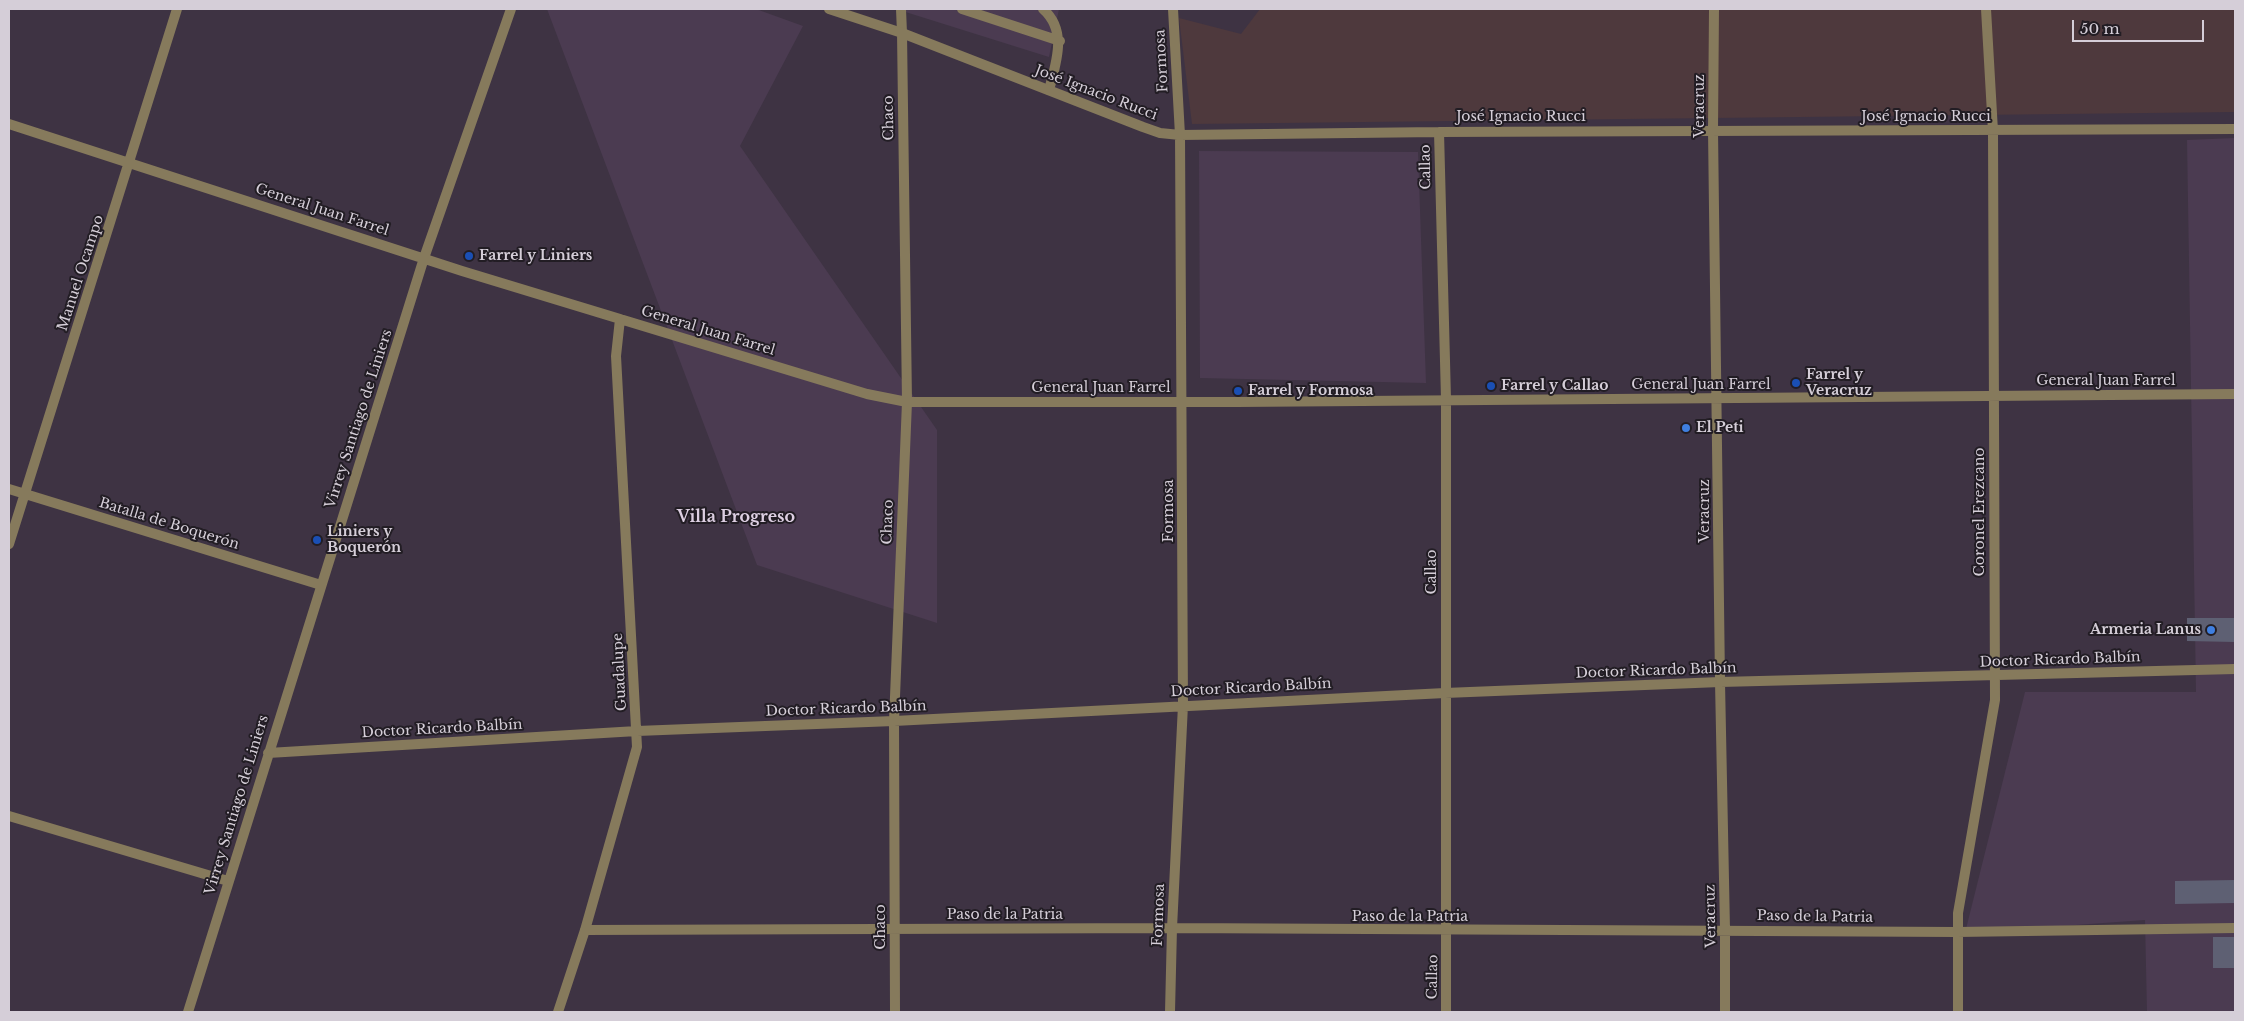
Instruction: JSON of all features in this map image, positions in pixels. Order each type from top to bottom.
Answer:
[{"type":"street","name":"Manuel Ocampo","points":[[9,544],[177,9]]},
{"type":"street","name":"Virrey Santiago de Liniers","points":[[188,1012],[424,258],[511,9]]},
{"type":"street","name":"José Ignacio Rucci","points":[[829,9],[902,33],[1152,130],[1180,135],[1713,130],[1993,131],[2235,129]]},
{"type":"street","name":"Chaco","points":[[895,1012],[894,721],[907,402],[901,9]]},
{"type":"street","points":[[962,9],[1060,42]]},
{"type":"street","points":[[1043,9],[1052,19],[1060,42],[1049,90]]},
{"type":"street","name":"Formosa","points":[[1170,1012],[1172,928],[1183,705],[1180,135],[1173,9]]},
{"type":"street","name":"Veracruz","points":[[1714,9],[1713,130],[1725,1012]]},
{"type":"street","name":"Coronel Erezcano","points":[[1958,1012],[1958,913],[1995,700],[1993,131],[1986,9]]},
{"type":"street","name":"General Juan Farrel","points":[[9,124],[620,319],[867,394],[907,402],[2235,394]]},
{"type":"street","name":"Callao","points":[[1439,132],[1446,399],[1446,1012]]},
{"type":"street","name":"Guadalupe","points":[[558,1012],[585,930],[635,759],[638,731],[616,356],[620,319]]},
{"type":"street","name":"Batalla de Boquerón","points":[[9,489],[321,585]]},
{"type":"street","name":"Doctor Ricardo Balbín","points":[[268,753],[638,731],[894,721],[1183,705],[1720,682],[2235,669]]},
{"type":"street","points":[[9,816],[228,881]]},
{"type":"street","name":"Paso de la Patria","points":[[585,930],[1172,928],[1447,931],[1725,929],[1957,932],[2235,928]]},
{"type":"shaded area","points":[[547,9],[756,9],[803,26],[740,146],[937,430],[937,623],[757,565]]},
{"type":"shaded area","points":[[896,9],[1059,9],[1049,57]]},
{"type":"shaded area","points":[[1260,9],[2235,9],[2235,112],[1192,124],[1179,18],[1241,34]]},
{"type":"shaded area","points":[[2235,138],[2235,1012],[2147,1012],[2145,920],[1965,933],[2025,692],[2196,692],[2187,140]]},
{"type":"shaded area","points":[[1199,151],[1418,152],[1426,383],[1200,378]]},
{"type":"building","name":"Armeria Lanus","points":[[2187,618],[2235,618],[2235,642],[2187,641]]},
{"type":"building","points":[[2235,880],[2235,903],[2175,904],[2175,881]]},
{"type":"building","points":[[2213,937],[2235,937],[2235,968],[2213,968]]},
{"type":"place","name":"Farrel y Liniers","points":[[469,256]]},
{"type":"place","name":"Farrel y Veracruz","points":[[1796,383]]},
{"type":"place","name":"Farrel y Callao","points":[[1491,386]]},
{"type":"place","name":"Farrel y Formosa","points":[[1238,391]]},
{"type":"place","name":"El Peti","points":[[1686,428]]},
{"type":"place","name":"Liniers y Boquerón","points":[[317,540]]},
{"type":"place","name":"Armeria Lanus","points":[[2211,630]]},
{"type":"district","name":"Villa Progreso","points":[[736,517]]}]
